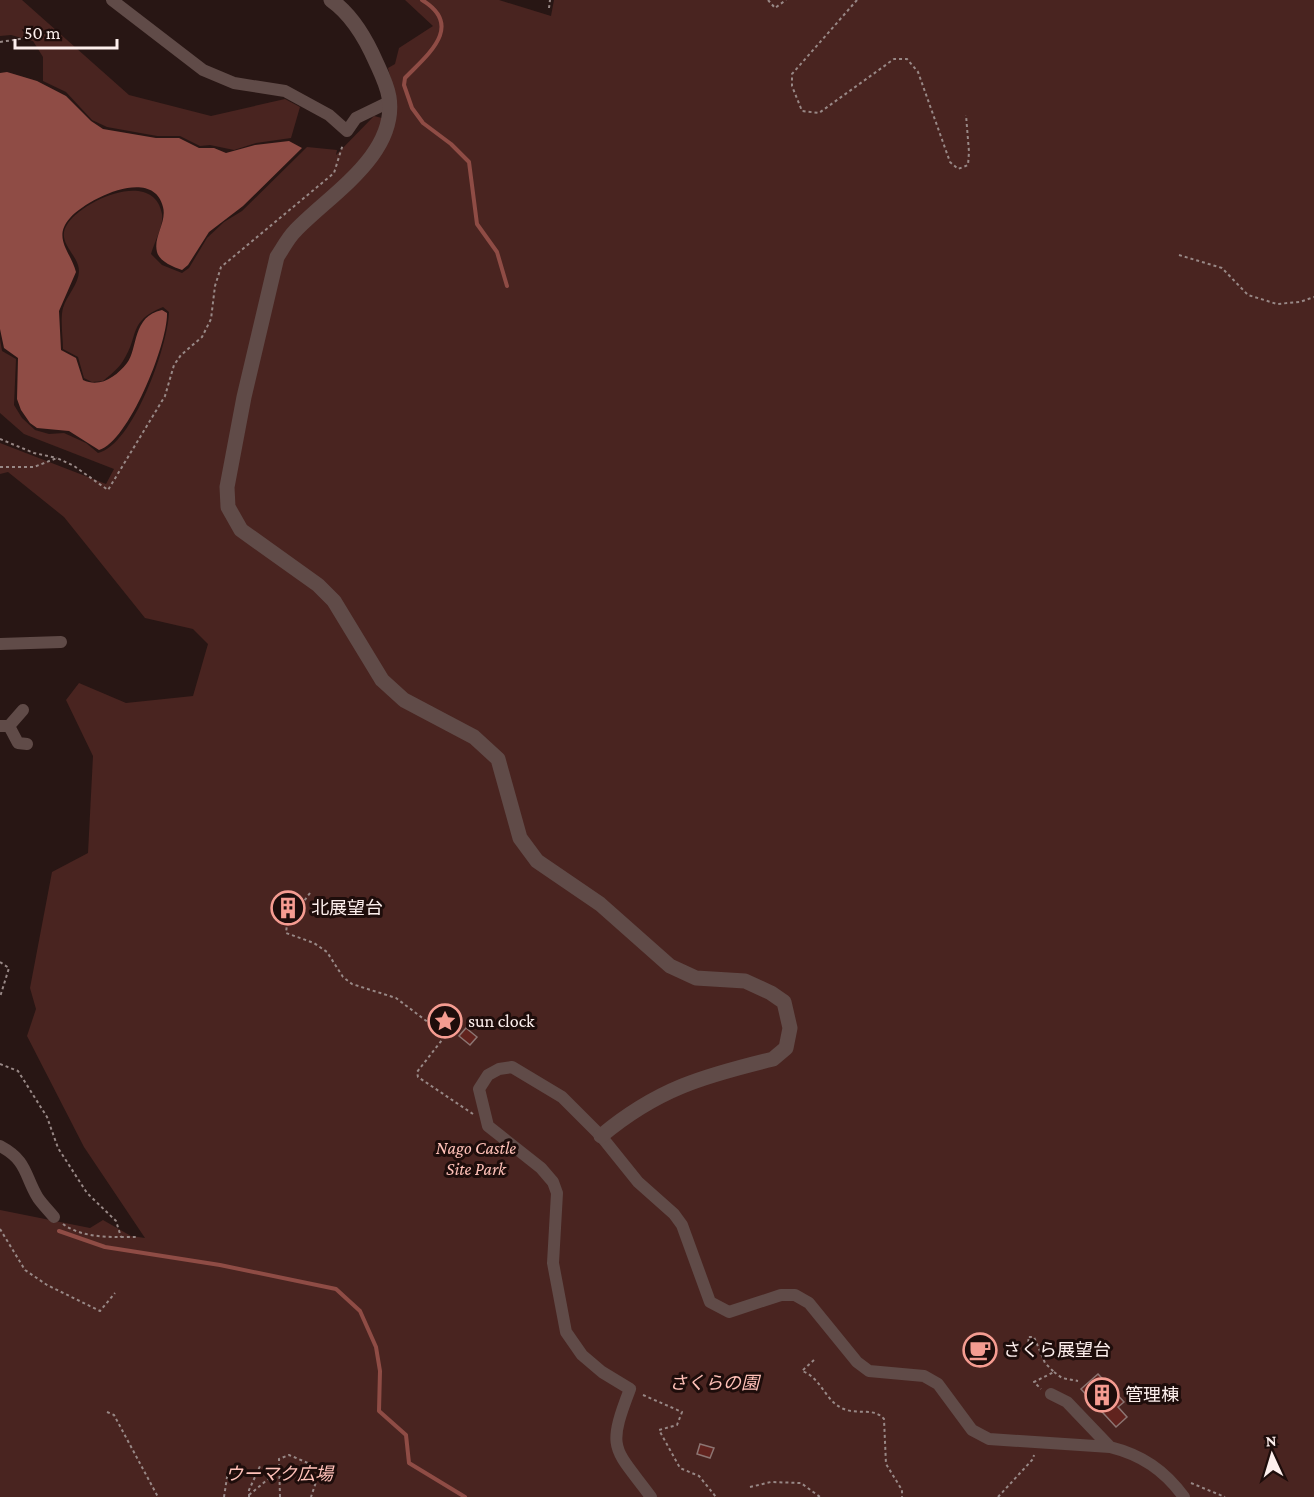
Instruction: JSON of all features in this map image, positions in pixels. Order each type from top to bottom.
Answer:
[{"type":"street","points":[[112,0],[203,70],[234,83],[285,92],[329,115],[347,131],[356,118],[389,102]]},
{"type":"street","points":[[330,0],[357,27],[374,56],[389,102],[388,119],[381,141],[370,158],[293,232],[277,257],[233,449],[227,487],[228,507],[241,530],[318,585],[334,602],[381,680],[404,700],[474,737],[498,759],[520,838],[537,861],[600,904],[670,966],[696,978],[745,981],[784,1002],[790,1028],[786,1048],[773,1059],[668,1090],[624,1116],[601,1136]]},
{"type":"street","points":[[0,644],[61,642]]},
{"type":"street","points":[[23,710],[4,726],[18,743],[27,744]]},
{"type":"street","points":[[651,1497],[619,1456],[615,1444],[615,1426],[630,1389],[602,1372],[582,1355],[566,1332],[553,1263],[557,1193],[553,1182],[542,1168],[488,1124],[479,1089],[488,1075],[499,1069],[512,1067],[562,1097],[601,1136],[638,1182],[674,1214],[682,1225],[710,1302],[729,1312],[781,1294],[795,1295],[809,1303],[857,1362],[869,1371],[924,1376],[938,1384],[972,1430],[989,1439],[1110,1447],[1130,1452],[1148,1461],[1167,1477],[1184,1497]]},
{"type":"street","points":[[0,1146],[12,1152],[27,1171],[38,1198],[54,1216]]},
{"type":"street","points":[[1052,1394],[1067,1402],[1110,1447]]},
{"type":"path","points":[[549,8],[550,0]]},
{"type":"path","points":[[768,0],[775,8],[786,0]]},
{"type":"path","points":[[857,0],[792,74],[792,87],[802,111],[819,113],[894,59],[907,59],[918,72],[950,162],[958,169],[968,165],[966,115]]},
{"type":"path","points":[[0,42],[33,37]]},
{"type":"path","points":[[0,439],[74,466],[108,490],[165,396],[174,365],[181,355],[202,337],[211,320],[215,285],[221,267],[334,173],[347,131]]},
{"type":"path","points":[[1179,255],[1222,268],[1248,296],[1277,304],[1300,302],[1314,297]]},
{"type":"path","points":[[0,467],[34,467],[57,458]]},
{"type":"path","points":[[310,893],[287,924],[286,933],[327,952],[343,977],[352,984],[396,998],[441,1032],[442,1040],[417,1072],[418,1077],[488,1124]]},
{"type":"path","points":[[0,962],[9,968],[0,997]]},
{"type":"path","points":[[0,1064],[18,1071],[47,1117],[58,1148],[87,1192],[116,1221],[122,1237]]},
{"type":"path","points":[[54,1216],[70,1229],[106,1237],[138,1237]]},
{"type":"path","points":[[0,1229],[25,1270],[47,1285],[100,1311],[115,1293]]},
{"type":"path","points":[[1030,1354],[1028,1337],[1034,1337],[1045,1363],[1062,1378],[1078,1381]]},
{"type":"path","points":[[814,1360],[802,1371],[817,1380],[834,1404],[846,1410],[873,1412],[884,1419],[886,1464],[902,1490],[902,1497]]},
{"type":"path","points":[[1052,1394],[1034,1382],[1054,1372]]},
{"type":"path","points":[[630,1389],[682,1412],[677,1425],[659,1430],[680,1468],[699,1476],[716,1497]]},
{"type":"path","points":[[107,1412],[114,1415],[158,1497]]},
{"type":"path","points":[[998,1497],[1034,1459],[1034,1443]]},
{"type":"path","points":[[280,1497],[279,1459],[289,1455],[315,1466],[319,1473],[311,1497]]},
{"type":"path","points":[[249,1496],[261,1464]]},
{"type":"path","points":[[249,1496],[280,1469]]},
{"type":"path","points":[[224,1497],[228,1471]]},
{"type":"path","points":[[1167,1477],[1224,1497]]},
{"type":"path","points":[[750,1487],[771,1482],[801,1483],[820,1497]]},
{"type":"green space","points":[[0,0],[22,0],[129,95],[211,116],[285,99],[300,107],[291,138],[256,143],[234,150],[210,145],[200,146],[180,136],[157,136],[107,127],[92,120],[66,92],[43,81],[43,57],[33,41],[11,35],[0,36]]},
{"type":"green space","points":[[405,0],[499,0],[551,16],[554,0],[1314,0],[1314,1497],[0,1497],[0,1210],[90,1228],[103,1220],[131,1236],[145,1238],[84,1147],[27,1036],[36,1009],[30,988],[52,872],[88,853],[93,756],[66,700],[79,683],[126,703],[193,696],[208,644],[193,629],[145,618],[64,517],[8,472],[0,474],[0,443],[106,484],[114,469],[24,434],[0,413],[0,339],[2,351],[16,359],[14,405],[22,418],[35,430],[49,434],[64,433],[86,443],[98,453],[111,446],[136,414],[146,392],[162,347],[169,312],[163,307],[144,318],[136,330],[123,361],[103,381],[92,382],[84,378],[78,357],[63,349],[63,308],[77,282],[79,271],[65,240],[65,229],[68,223],[89,205],[103,198],[133,191],[146,193],[156,200],[162,214],[160,229],[151,254],[162,265],[182,273],[189,268],[207,238],[224,222],[242,211],[307,147],[337,150],[336,155],[374,116],[394,121],[396,99],[388,68],[395,64],[399,48],[433,26]]},
{"type":"shaded area","points":[[7,72],[37,81],[66,96],[91,121],[103,129],[156,138],[179,138],[199,148],[214,148],[226,153],[255,145],[289,141],[302,148],[243,206],[209,232],[188,265],[182,270],[167,263],[158,255],[156,246],[164,213],[163,207],[157,195],[147,189],[134,187],[104,195],[78,210],[65,225],[64,245],[76,272],[59,311],[61,350],[76,358],[83,380],[101,382],[118,373],[130,357],[137,334],[145,319],[152,313],[162,310],[167,313],[161,346],[145,389],[122,429],[111,443],[99,450],[69,431],[37,428],[30,423],[17,399],[18,358],[4,348],[0,329],[0,73]]},
{"type":"building","points":[[466,1028],[477,1037],[470,1045],[459,1036]]},
{"type":"building","name":"さくら展望台","points":[[984,1335],[991,1361],[976,1365],[968,1339]]},
{"type":"building","name":"管理棟","points":[[1098,1374],[1124,1402],[1118,1407],[1127,1417],[1116,1427],[1081,1389]]},
{"type":"building","points":[[700,1444],[714,1448],[710,1458],[697,1454]]},
{"type":"waterway","points":[[422,0],[435,10],[441,20],[441,30],[438,40],[405,78],[404,85],[412,108],[423,123],[451,144],[469,162],[477,224],[497,252],[507,286]]},
{"type":"waterway","points":[[59,1231],[105,1247],[220,1265],[336,1289],[360,1311],[376,1347],[380,1371],[379,1411],[406,1435],[409,1463],[465,1497]]},
{"type":"place","name":"北展望台","points":[[288,908]]},
{"type":"place","name":"sun clock","points":[[445,1021]]},
{"type":"place","name":"さくら展望台","points":[[980,1350]]},
{"type":"place","name":"管理棟","points":[[1102,1395]]},
{"type":"park label","name":"Nago Castle Site Park","points":[[476,1158]]},
{"type":"park label","name":"さくらの園","points":[[714,1383]]},
{"type":"park label","name":"ウーマク広場","points":[[279,1474]]}]
